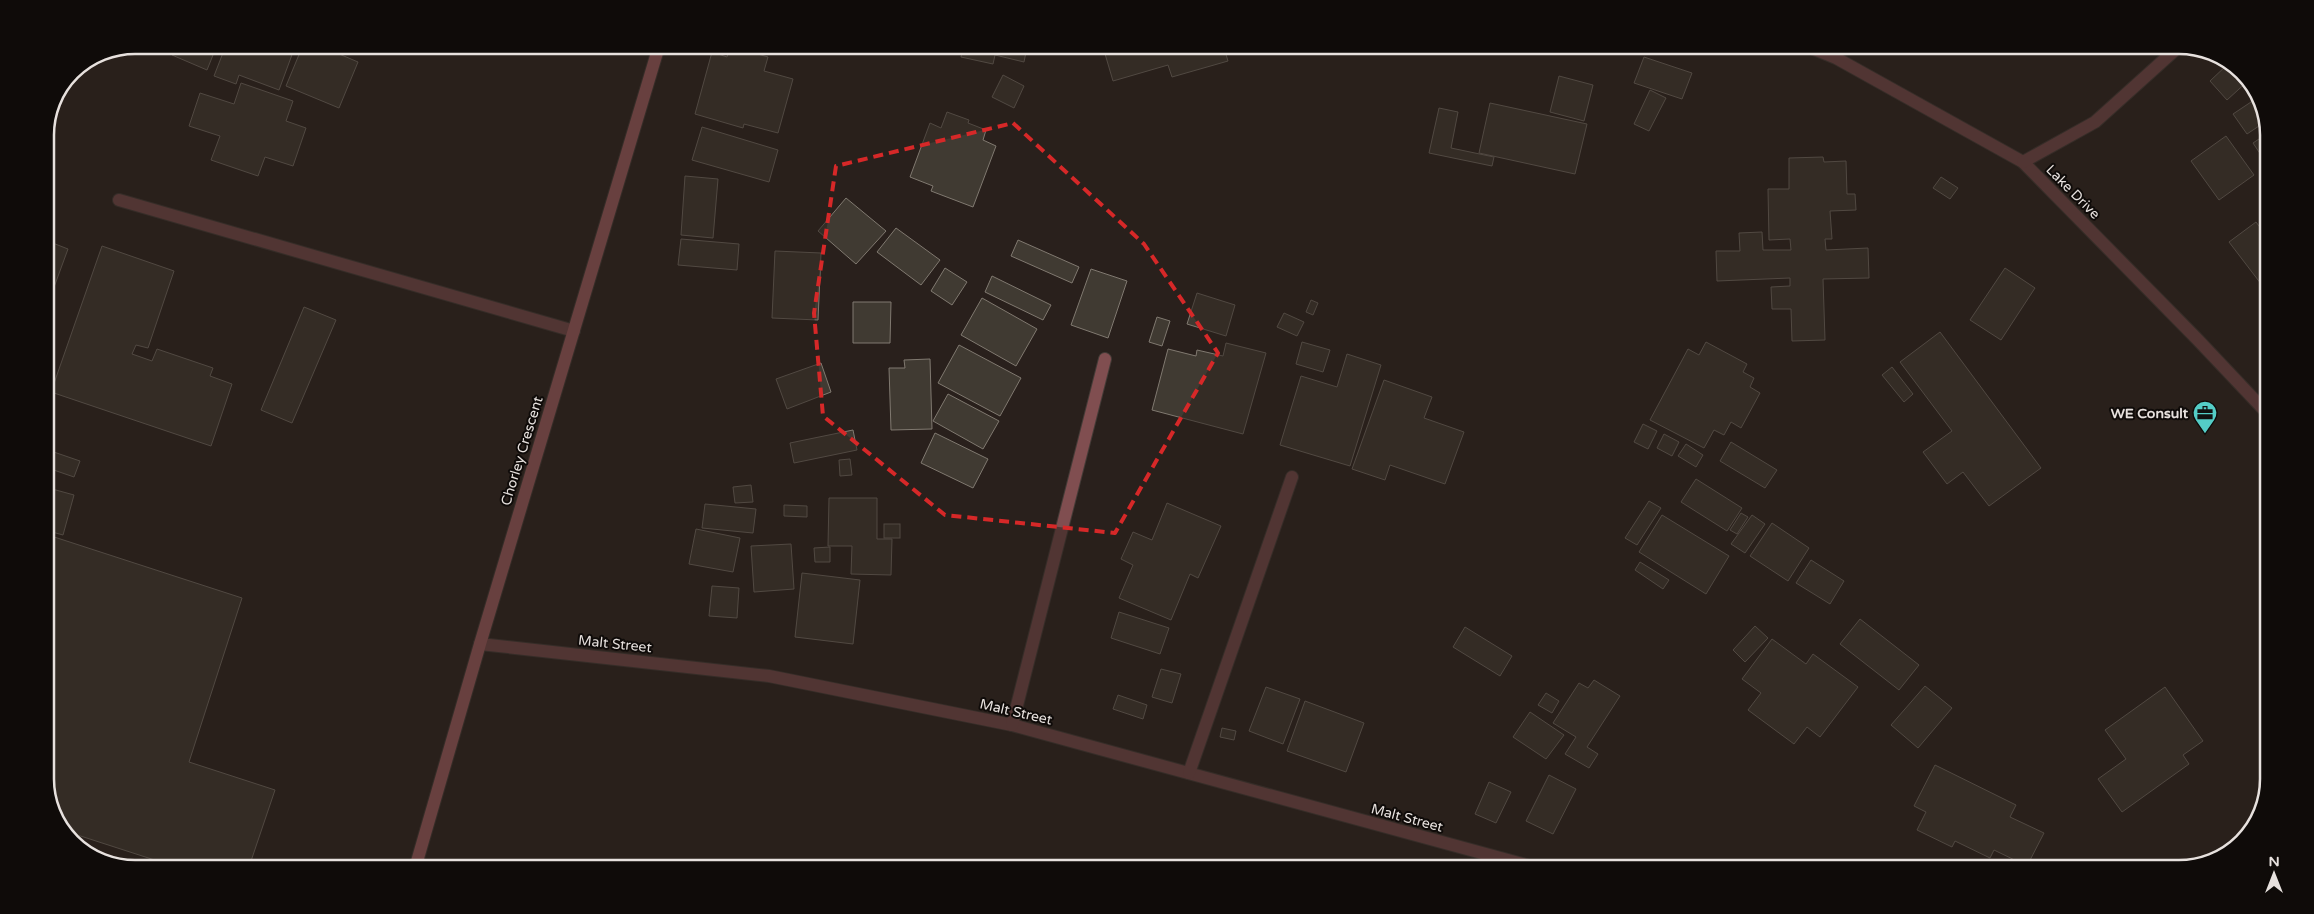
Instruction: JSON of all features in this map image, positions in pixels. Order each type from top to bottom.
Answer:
[{"type":"main road","name":"Chorley Crescent","points":[[417,860],[657,54]]},
{"type":"street","name":"Lake Drive","points":[[1826,54],[2022,162],[2260,406]]},
{"type":"street","points":[[2022,162],[2095,122],[2171,54]]},
{"type":"street","points":[[119,200],[574,331]]},
{"type":"street","points":[[1012,725],[1105,359]]},
{"type":"street","points":[[1189,773],[1292,477]]},
{"type":"street","name":"Malt Street","points":[[480,644],[769,676],[1012,725],[1504,860]]},
{"type":"highlighted area","points":[[1013,123],[1144,244],[1218,353],[1115,533],[945,515],[823,416],[814,313],[836,166]]},
{"type":"building","points":[[172,54],[213,54],[207,70]]},
{"type":"building","points":[[223,54],[292,54],[279,90],[239,75],[236,84],[214,76]]},
{"type":"building","points":[[299,54],[339,54],[358,62],[339,108],[286,86]]},
{"type":"building","points":[[711,54],[727,57],[728,54],[758,54],[768,57],[764,71],[793,79],[778,133],[744,124],[743,128],[695,114]]},
{"type":"building","points":[[962,54],[1026,54],[1024,62],[995,55],[993,64],[961,57]]},
{"type":"building","points":[[1105,54],[1226,54],[1228,61],[1172,77],[1168,65],[1113,81]]},
{"type":"building","points":[[1644,57],[1692,73],[1682,99],[1634,83]]},
{"type":"building","points":[[2224,67],[2244,85],[2227,100],[2210,81]]},
{"type":"building","points":[[1003,75],[1024,86],[1014,108],[992,97]]},
{"type":"building","points":[[1559,76],[1593,85],[1584,121],[1550,112]]},
{"type":"building","points":[[241,83],[293,101],[286,121],[306,128],[293,166],[265,157],[258,176],[211,160],[220,136],[189,126],[200,93],[234,104]]},
{"type":"building","points":[[1650,90],[1666,98],[1649,131],[1634,124]]},
{"type":"building","points":[[2253,101],[2260,126],[2247,134],[2233,114]]},
{"type":"building","points":[[1490,103],[1587,124],[1575,174],[1479,153]]},
{"type":"building","points":[[1439,108],[1458,112],[1451,148],[1494,157],[1492,166],[1429,153]]},
{"type":"building","points":[[947,112],[969,120],[968,123],[986,130],[983,140],[996,146],[973,207],[931,191],[933,186],[910,177],[930,123],[941,128]]},
{"type":"building","points":[[702,127],[778,150],[769,182],[692,160]]},
{"type":"building","points":[[2226,136],[2254,175],[2219,200],[2191,161]]},
{"type":"building","points":[[2260,138],[2260,154],[2253,143]]},
{"type":"building","points":[[1823,157],[1824,162],[1846,161],[1847,194],[1855,194],[1856,210],[1830,211],[1832,239],[1825,239],[1826,250],[1868,248],[1869,278],[1823,279],[1825,340],[1792,341],[1791,309],[1772,309],[1771,287],[1790,286],[1790,278],[1717,281],[1716,251],[1740,251],[1739,233],[1762,232],[1763,250],[1791,250],[1790,239],[1769,240],[1768,189],[1789,189],[1789,158]]},
{"type":"building","points":[[685,176],[718,179],[713,238],[681,235]]},
{"type":"building","points":[[1941,177],[1958,188],[1950,199],[1933,188]]},
{"type":"building","points":[[846,198],[886,231],[856,264],[818,231]]},
{"type":"building","points":[[2256,222],[2260,227],[2260,283],[2229,242]]},
{"type":"building","points":[[896,228],[940,260],[921,285],[877,252]]},
{"type":"building","points":[[681,239],[739,244],[737,270],[678,265]]},
{"type":"building","points":[[1018,240],[1079,267],[1072,283],[1011,256]]},
{"type":"building","points":[[54,244],[68,249],[54,287]]},
{"type":"building","points":[[102,246],[174,271],[148,348],[136,345],[132,354],[152,361],[157,349],[213,368],[210,376],[232,384],[211,446],[54,393],[54,383]]},
{"type":"building","points":[[775,251],[821,253],[818,320],[772,318]]},
{"type":"building","points":[[945,268],[967,282],[952,305],[931,291]]},
{"type":"building","points":[[2005,268],[2035,288],[2001,340],[1970,320]]},
{"type":"building","points":[[1091,269],[1127,281],[1108,338],[1071,325]]},
{"type":"building","points":[[992,276],[1051,305],[1043,320],[985,292]]},
{"type":"building","points":[[1197,293],[1235,305],[1226,336],[1187,324]]},
{"type":"building","points":[[982,298],[1037,329],[1016,366],[961,335]]},
{"type":"building","points":[[1311,300],[1318,303],[1313,315],[1306,312]]},
{"type":"building","points":[[853,302],[891,302],[890,343],[853,343]]},
{"type":"building","points":[[304,307],[336,320],[292,423],[261,410]]},
{"type":"building","points":[[1284,313],[1304,322],[1297,336],[1277,327]]},
{"type":"building","points":[[1157,317],[1170,321],[1162,346],[1149,342]]},
{"type":"building","points":[[1940,332],[2041,468],[1989,506],[1963,472],[1947,484],[1923,452],[1952,431],[1900,362]]},
{"type":"building","points":[[1302,342],[1330,350],[1323,372],[1296,364]]},
{"type":"building","points":[[1706,342],[1747,364],[1743,372],[1754,378],[1750,387],[1760,393],[1741,428],[1731,422],[1724,435],[1714,430],[1704,448],[1650,420],[1688,349],[1699,355]]},
{"type":"building","points":[[1226,343],[1266,353],[1243,434],[1152,410],[1168,349],[1196,356],[1197,350],[1223,356]]},
{"type":"building","points":[[959,345],[1021,378],[1000,416],[938,383]]},
{"type":"building","points":[[1347,354],[1381,365],[1350,466],[1280,445],[1301,376],[1337,387]]},
{"type":"building","points":[[930,359],[932,429],[891,430],[889,368],[905,368],[904,360]]},
{"type":"building","points":[[821,363],[831,392],[787,409],[776,379]]},
{"type":"building","points":[[1892,367],[1913,394],[1904,402],[1882,375]]},
{"type":"building","points":[[1384,380],[1432,397],[1424,418],[1464,432],[1445,484],[1390,465],[1385,480],[1352,469]]},
{"type":"building","points":[[948,394],[999,421],[983,449],[933,421]]},
{"type":"building","points":[[1643,424],[1657,431],[1648,449],[1634,442]]},
{"type":"building","points":[[853,430],[857,450],[794,463],[790,443]]},
{"type":"building","points":[[935,433],[988,459],[973,488],[921,463]]},
{"type":"building","points":[[1664,434],[1679,442],[1672,456],[1657,448]]},
{"type":"building","points":[[1731,442],[1777,470],[1765,488],[1720,461]]},
{"type":"building","points":[[1686,444],[1703,455],[1696,467],[1678,456]]},
{"type":"building","points":[[54,452],[80,461],[74,477],[54,470]]},
{"type":"building","points":[[850,459],[852,475],[840,476],[839,460]]},
{"type":"building","points":[[1696,479],[1742,508],[1727,531],[1681,502]]},
{"type":"building","points":[[751,485],[753,502],[735,503],[733,487]]},
{"type":"building","points":[[54,489],[74,495],[63,535],[54,532]]},
{"type":"building","points":[[829,498],[877,498],[877,539],[892,539],[891,575],[851,574],[852,546],[828,546]]},
{"type":"building","points":[[1649,501],[1661,508],[1637,545],[1625,538]]},
{"type":"building","points":[[1167,503],[1221,526],[1198,578],[1190,574],[1171,620],[1119,598],[1133,565],[1121,559],[1133,532],[1152,540]]},
{"type":"building","points":[[705,504],[756,509],[753,533],[702,528]]},
{"type":"building","points":[[784,505],[807,506],[807,517],[784,516]]},
{"type":"building","points":[[1741,513],[1748,517],[1737,534],[1730,530]]},
{"type":"building","points":[[1662,515],[1729,556],[1706,594],[1639,552]]},
{"type":"building","points":[[1752,515],[1765,524],[1745,553],[1731,544]]},
{"type":"building","points":[[1772,523],[1809,548],[1788,581],[1750,556]]},
{"type":"building","points":[[884,524],[900,524],[900,538],[884,538]]},
{"type":"building","points":[[696,529],[740,538],[733,572],[689,564]]},
{"type":"building","points":[[54,537],[242,598],[189,762],[275,790],[251,860],[155,860],[75,834],[70,829],[56,800],[54,785]]},
{"type":"building","points":[[791,544],[794,589],[754,592],[751,546]]},
{"type":"building","points":[[830,547],[830,562],[815,562],[814,548]]},
{"type":"building","points":[[1811,560],[1844,581],[1830,604],[1796,583]]},
{"type":"building","points":[[1640,562],[1669,580],[1663,589],[1635,570]]},
{"type":"building","points":[[802,573],[860,580],[853,644],[795,637]]},
{"type":"building","points":[[712,586],[739,588],[737,618],[709,616]]},
{"type":"building","points":[[1119,612],[1169,628],[1160,654],[1111,638]]},
{"type":"building","points":[[1860,619],[1919,665],[1899,690],[1840,644]]},
{"type":"building","points":[[1755,626],[1768,638],[1745,662],[1733,650]]},
{"type":"building","points":[[1465,627],[1512,656],[1500,676],[1453,647]]},
{"type":"building","points":[[1772,639],[1806,664],[1813,654],[1858,687],[1820,737],[1807,727],[1794,744],[1748,710],[1761,693],[1742,679]]},
{"type":"building","points":[[1161,669],[1181,674],[1172,703],[1152,697]]},
{"type":"building","points":[[1594,680],[1620,696],[1587,747],[1598,754],[1589,768],[1565,754],[1576,737],[1553,723],[1579,683],[1588,688]]},
{"type":"building","points":[[1925,686],[1952,708],[1918,748],[1891,725]]},
{"type":"building","points":[[1266,687],[1300,699],[1283,744],[1249,731]]},
{"type":"building","points":[[2165,687],[2203,741],[2183,755],[2189,764],[2122,812],[2098,779],[2126,759],[2105,730]]},
{"type":"building","points":[[1546,693],[1559,701],[1552,713],[1538,705]]},
{"type":"building","points":[[1118,695],[1147,705],[1143,719],[1113,709]]},
{"type":"building","points":[[1305,701],[1364,723],[1346,772],[1287,751]]},
{"type":"building","points":[[1530,712],[1564,735],[1546,759],[1513,737]]},
{"type":"building","points":[[1222,728],[1236,731],[1234,740],[1220,737]]},
{"type":"building","points":[[1935,765],[2016,805],[2010,817],[2044,833],[2030,860],[2015,860],[1994,850],[1990,858],[1955,841],[1952,847],[1917,830],[1926,812],[1914,806]]},
{"type":"building","points":[[1549,775],[1576,789],[1553,834],[1526,821]]},
{"type":"building","points":[[1489,782],[1511,792],[1496,823],[1475,814]]},
{"type":"place","name":"WE Consult","points":[[2205,434]]}]
